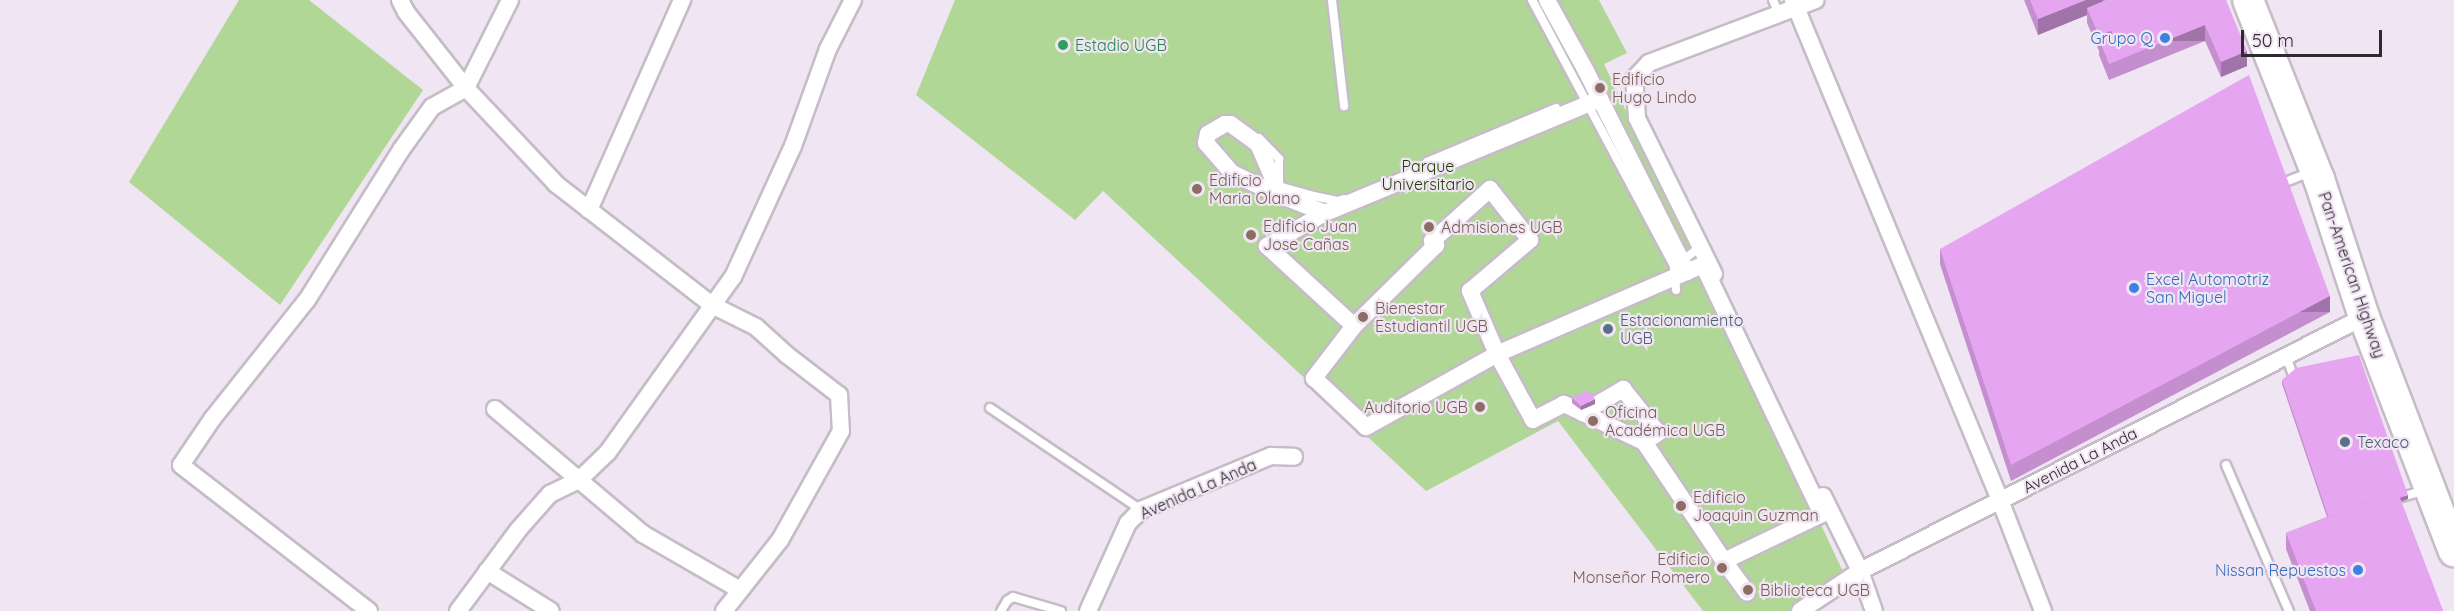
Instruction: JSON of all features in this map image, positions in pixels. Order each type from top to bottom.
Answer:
[{"type":"highway","name":"Pan-American Highway","points":[[2248,0],[2316,170],[2389,392],[2454,550]]},
{"type":"street","points":[[400,0],[406,12],[466,88],[556,184],[712,305],[756,327],[787,355],[839,395],[841,431],[780,540],[724,611]]},
{"type":"street","points":[[369,611],[181,465],[213,418],[307,300],[401,150],[432,107],[466,88],[510,0]]},
{"type":"street","points":[[589,210],[682,0]]},
{"type":"street","points":[[458,611],[519,529],[550,494],[579,480],[608,452],[733,277],[793,146],[828,49],[853,0]]},
{"type":"street","points":[[1547,0],[1591,100],[1679,273]]},
{"type":"street","points":[[1816,0],[1776,7],[1649,63],[1634,80],[1637,118],[1860,571],[1875,611]]},
{"type":"street","points":[[1795,4],[2000,500],[2043,611]]},
{"type":"street","points":[[1354,326],[1267,246],[1324,213],[1591,100]]},
{"type":"street","points":[[1279,188],[1258,144],[1230,124],[1225,124],[1208,139],[1232,173],[1279,188],[1324,213]]},
{"type":"street","points":[[1724,561],[1822,514],[1703,265],[1679,273],[1497,354],[1366,427],[1314,378],[1354,326],[1436,245],[1432,241],[1490,189],[1530,240],[1470,291],[1497,354],[1533,420],[1564,404],[1644,442],[1724,561],[1748,593]]},
{"type":"street","name":"Avenida La Anda","points":[[1800,611],[1860,571],[2364,317]]},
{"type":"street","points":[[1582,413],[1623,389],[1658,433],[1644,442]]},
{"type":"street","points":[[495,410],[643,534],[740,590]]},
{"type":"street","name":"Avenida La Anda","points":[[1088,611],[1128,523],[1141,510],[1271,456],[1294,457]]},
{"type":"street","points":[[487,572],[551,611]]},
{"type":"lane","points":[[1332,0],[1344,106]]},
{"type":"lane","points":[[1279,188],[1338,201],[1356,196],[1453,150],[1591,100],[1532,0]]},
{"type":"lane","points":[[2270,189],[2316,170]]},
{"type":"lane","points":[[1679,273],[1700,247]]},
{"type":"lane","points":[[2286,356],[2297,386]]},
{"type":"lane","points":[[990,408],[1141,510]]},
{"type":"lane","points":[[2226,465],[2289,611]]},
{"type":"lane","points":[[2388,501],[2429,489]]},
{"type":"lane","points":[[1001,611],[1007,600],[1013,597],[1061,611]]},
{"type":"green space","points":[[239,0],[309,0],[423,90],[280,305],[129,182]]},
{"type":"green space","name":"Parque Universitario","points":[[955,0],[1599,0],[1627,53],[1604,64],[1847,580],[1791,611],[1703,611],[1558,421],[1426,491],[1103,191],[1075,220],[916,95]]},
{"type":"building","points":[[2030,0],[2086,0],[2038,19]]},
{"type":"building","name":"Grupo Q","points":[[2106,0],[2226,0],[2247,51],[2221,62],[2205,25],[2109,64],[2099,39],[2112,34],[2111,31],[2099,36],[2087,8]]},
{"type":"building","name":"Excel Automotriz San Miguel","points":[[2249,75],[2330,296],[2011,465],[1940,249]]},
{"type":"building","name":"Texaco","points":[[2359,355],[2408,495],[2399,498],[2397,490],[2328,516],[2282,380],[2296,368]]},
{"type":"building","points":[[1588,390],[1595,399],[1581,406],[1572,398]]},
{"type":"building","name":"Nissan Repuestos","points":[[2397,490],[2443,611],[2316,611],[2286,533]]},
{"type":"place","name":"Grupo Q","points":[[2165,38]]},
{"type":"place","name":"Estadio UGB","points":[[1063,45]]},
{"type":"place","name":"Edificio Hugo Lindo","points":[[1600,88]]},
{"type":"place","name":"Edificio Maria Olano","points":[[1197,189]]},
{"type":"place","name":"Admisiones UGB","points":[[1429,227]]},
{"type":"place","name":"Edificio Juan Jose Cañas","points":[[1251,235]]},
{"type":"place","name":"Excel Automotriz San Miguel","points":[[2134,288]]},
{"type":"place","name":"Bienestar Estudiantil UGB","points":[[1363,317]]},
{"type":"place","name":"Estacionamiento UGB","points":[[1608,329]]},
{"type":"place","name":"Auditorio UGB","points":[[1480,407]]},
{"type":"place","name":"Oficina Académica UGB","points":[[1593,421]]},
{"type":"place","name":"Texaco","points":[[2345,442]]},
{"type":"place","name":"Edificio Joaquin Guzman","points":[[1681,506]]},
{"type":"place","name":"Edificio Monseñor Romero","points":[[1722,568]]},
{"type":"place","name":"Nissan Repuestos","points":[[2358,570]]},
{"type":"place","name":"Biblioteca UGB","points":[[1748,590]]}]
